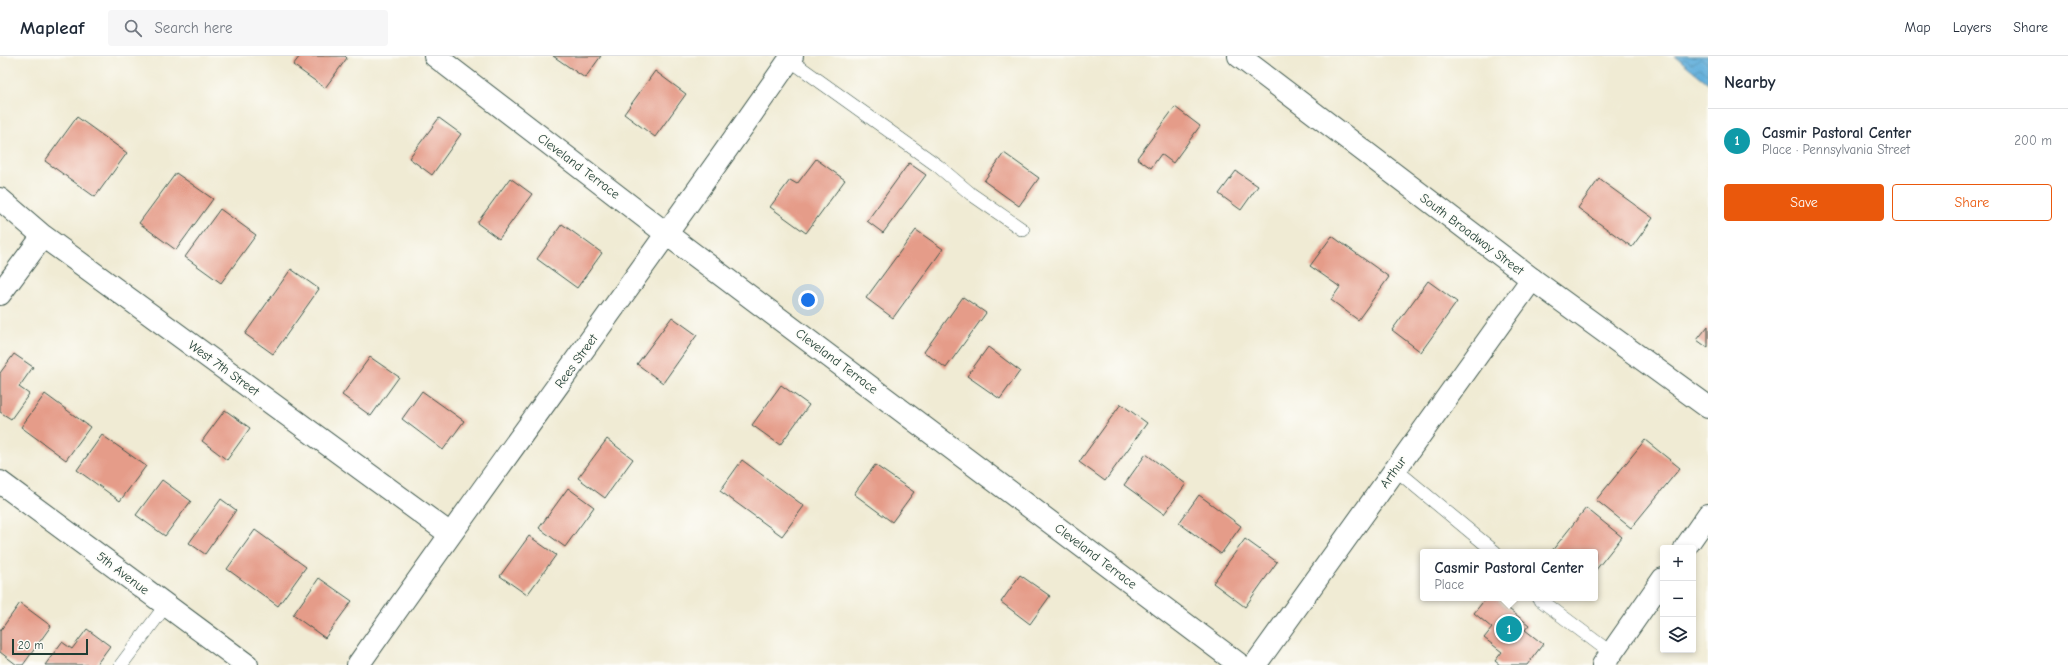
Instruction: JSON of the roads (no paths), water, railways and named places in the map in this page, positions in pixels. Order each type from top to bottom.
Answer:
[{"type":"street","name":"Cleveland Terrace","points":[[435,56],[668,234],[1240,665]]},
{"type":"street","name":"South Broadway Street","points":[[1239,56],[1532,279],[1708,407]]},
{"type":"street","name":"Rees Street","points":[[358,665],[450,534],[668,234],[787,59]]},
{"type":"street","name":"West 7th Street","points":[[0,199],[43,236],[450,534]]},
{"type":"street","points":[[0,294],[43,236]]},
{"type":"street","name":"Arthur","points":[[1255,665],[1532,279]]},
{"type":"street","name":"5th Avenue","points":[[0,482],[246,665]]},
{"type":"street","points":[[1687,545],[1708,515]]},
{"type":"street","points":[[1607,659],[1662,581]]},
{"type":"lane","points":[[787,59],[938,166],[971,194],[1023,230]]},
{"type":"lane","points":[[1395,469],[1491,549]]},
{"type":"lane","points":[[1541,601],[1607,659]]},
{"type":"lane","points":[[121,665],[166,605]]},
{"type":"water","points":[[1675,56],[1708,56],[1708,83]]},
{"type":"place","name":"Casmir Pastoral Center","points":[[1509,629]]}]
